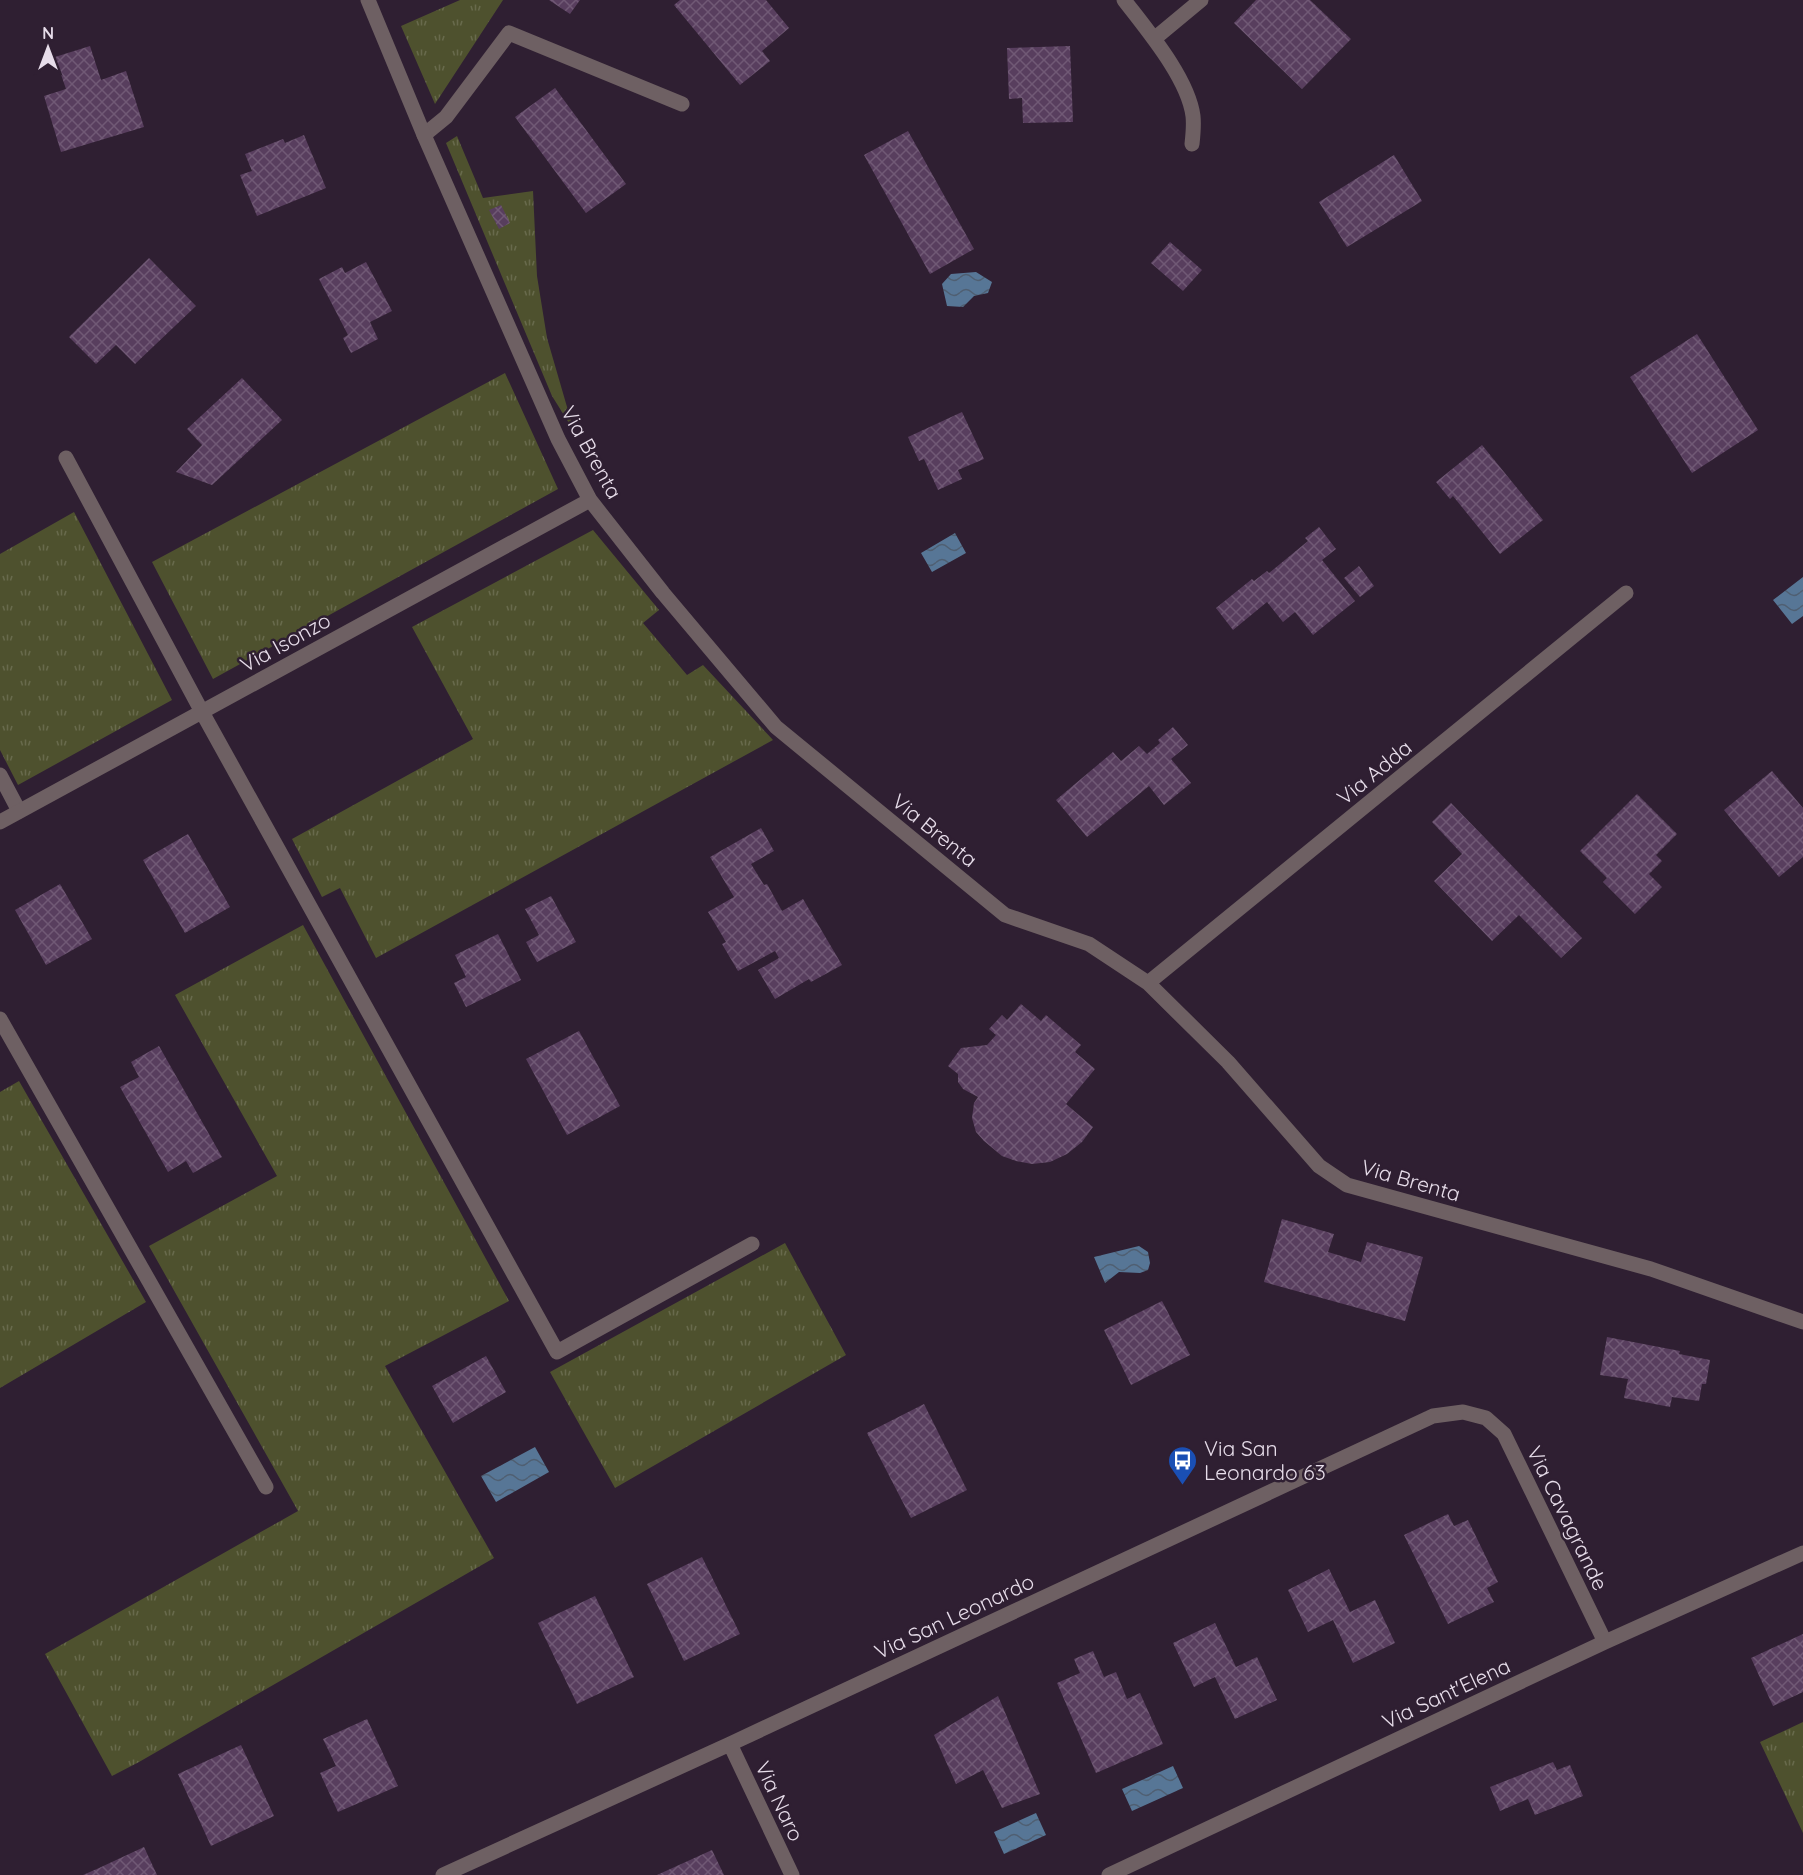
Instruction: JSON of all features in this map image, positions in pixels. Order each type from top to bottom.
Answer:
[{"type":"street","name":"Via Brenta","points":[[368,0],[424,135],[558,439],[590,500],[663,593],[776,727],[1005,915],[1089,944],[1148,983],[1228,1062],[1319,1166],[1347,1185],[1651,1269],[1803,1322]]},
{"type":"street","points":[[1124,0],[1181,79],[1193,115],[1192,144]]},
{"type":"street","points":[[1154,39],[1201,0]]},
{"type":"street","points":[[424,135],[446,117],[509,33],[682,104]]},
{"type":"street","points":[[66,458],[202,712],[557,1352],[752,1244]]},
{"type":"street","name":"Via Isonzo","points":[[0,822],[590,500]]},
{"type":"street","name":"Via Adda","points":[[1148,983],[1626,593]]},
{"type":"street","points":[[0,775],[19,811]]},
{"type":"street","points":[[0,1019],[266,1487]]},
{"type":"street","name":"Via San Leonardo","points":[[443,1875],[730,1744],[1433,1416],[1463,1412],[1486,1418]]},
{"type":"street","name":"Via Cavagrande","points":[[1486,1418],[1504,1434],[1605,1642]]},
{"type":"street","name":"Via Sant'Elena","points":[[1109,1875],[1605,1642],[1803,1553]]},
{"type":"street","name":"Via Naro","points":[[730,1744],[792,1875]]},
{"type":"green space","points":[[460,0],[503,0],[435,104],[401,26]]},
{"type":"green space","points":[[457,136],[483,198],[533,191],[537,276],[547,338],[574,431],[552,396],[446,143]]},
{"type":"green space","points":[[505,373],[558,489],[213,679],[152,562]]},
{"type":"green space","points":[[74,512],[172,700],[18,785],[0,750],[0,554]]},
{"type":"green space","points":[[593,530],[659,610],[643,623],[687,675],[703,665],[773,740],[376,958],[340,888],[322,897],[292,839],[473,739],[412,627]]},
{"type":"green space","points":[[303,925],[509,1301],[385,1366],[494,1558],[112,1776],[45,1654],[298,1511],[149,1246],[277,1176],[175,995]]},
{"type":"green space","points":[[19,1081],[146,1302],[0,1388],[0,1092]]},
{"type":"green space","points":[[785,1243],[846,1355],[615,1488],[550,1372]]},
{"type":"green space","points":[[1803,1722],[1803,1833],[1760,1742]]},
{"type":"water","points":[[976,272],[992,282],[988,293],[974,296],[963,307],[947,306],[942,284],[951,274]]},
{"type":"water","points":[[955,533],[966,553],[932,572],[921,553]]},
{"type":"water","points":[[1803,577],[1803,616],[1792,624],[1773,600]]},
{"type":"water","points":[[1139,1246],[1148,1252],[1150,1263],[1148,1270],[1140,1273],[1119,1272],[1105,1283],[1094,1257]]},
{"type":"water","points":[[535,1447],[549,1472],[496,1502],[481,1476]]},
{"type":"water","points":[[1173,1766],[1183,1788],[1132,1811],[1122,1789]]},
{"type":"water","points":[[1036,1813],[1046,1835],[1004,1854],[994,1832]]},
{"type":"building","points":[[549,0],[580,0],[570,14]]},
{"type":"building","points":[[680,0],[766,0],[789,28],[762,51],[770,61],[740,85],[674,5]]},
{"type":"building","points":[[1256,0],[1310,0],[1351,39],[1302,89],[1234,23]]},
{"type":"building","points":[[90,46],[101,80],[126,71],[144,127],[61,152],[44,96],[66,89],[55,57]]},
{"type":"building","points":[[1070,46],[1073,122],[1023,123],[1022,98],[1009,99],[1007,48]]},
{"type":"building","points":[[555,88],[626,184],[586,213],[515,117]]},
{"type":"building","points":[[908,131],[974,249],[930,274],[864,155]]},
{"type":"building","points":[[304,135],[326,188],[257,216],[240,175],[252,171],[245,154],[283,139],[285,143]]},
{"type":"building","points":[[1394,155],[1422,201],[1347,247],[1319,202]]},
{"type":"building","points":[[501,205],[510,223],[499,229],[489,210]]},
{"type":"building","points":[[1170,242],[1202,270],[1183,291],[1151,263]]},
{"type":"building","points":[[149,258],[196,306],[135,364],[116,345],[96,364],[69,337]]},
{"type":"building","points":[[366,262],[392,311],[370,322],[378,339],[351,353],[343,338],[348,335],[319,279],[342,267],[345,273]]},
{"type":"building","points":[[1697,334],[1758,430],[1692,473],[1630,377]]},
{"type":"building","points":[[242,378],[282,420],[212,485],[176,472],[202,445],[187,429]]},
{"type":"building","points":[[962,412],[984,459],[958,470],[962,479],[938,490],[924,459],[919,461],[908,437]]},
{"type":"building","points":[[1482,445],[1543,520],[1500,554],[1453,496],[1450,499],[1436,482]]},
{"type":"building","points":[[1319,527],[1336,549],[1322,560],[1355,601],[1313,635],[1295,612],[1283,622],[1267,602],[1233,630],[1216,608],[1252,579],[1254,581],[1267,571],[1269,573],[1308,541],[1305,538]]},
{"type":"building","points":[[1359,566],[1374,586],[1360,597],[1344,578]]},
{"type":"building","points":[[1173,727],[1188,745],[1171,759],[1191,783],[1164,805],[1149,786],[1087,837],[1056,800],[1113,752],[1121,761],[1139,746],[1147,754]]},
{"type":"building","points":[[1772,771],[1803,808],[1803,857],[1779,877],[1724,810]]},
{"type":"building","points":[[1637,794],[1677,834],[1656,855],[1662,861],[1649,874],[1662,887],[1635,914],[1603,882],[1607,878],[1580,851]]},
{"type":"building","points":[[1451,803],[1582,938],[1561,958],[1519,915],[1492,941],[1434,881],[1462,854],[1432,822]]},
{"type":"building","points":[[761,828],[774,851],[751,864],[764,885],[767,884],[782,911],[803,899],[842,965],[811,982],[809,979],[775,999],[758,970],[779,958],[775,951],[738,971],[722,944],[726,942],[708,912],[734,897],[710,857]]},
{"type":"building","points":[[188,834],[230,907],[185,933],[143,860]]},
{"type":"building","points":[[60,884],[92,939],[46,965],[15,910]]},
{"type":"building","points":[[551,896],[576,942],[537,962],[526,942],[539,935],[525,909]]},
{"type":"building","points":[[498,934],[521,980],[466,1007],[454,983],[466,977],[455,955]]},
{"type":"building","points":[[1021,1004],[1041,1021],[1046,1015],[1081,1045],[1075,1052],[1095,1069],[1066,1104],[1093,1127],[1082,1142],[1067,1154],[1050,1162],[1032,1164],[1016,1161],[1002,1156],[984,1141],[976,1132],[972,1118],[974,1103],[978,1097],[963,1089],[958,1082],[958,1074],[948,1066],[961,1048],[987,1045],[996,1035],[989,1029],[1002,1015],[1007,1020]]},
{"type":"building","points":[[579,1031],[620,1106],[567,1135],[526,1059]]},
{"type":"building","points":[[159,1046],[222,1157],[193,1173],[186,1161],[168,1172],[120,1087],[139,1077],[131,1062]]},
{"type":"building","points":[[1282,1219],[1334,1234],[1328,1252],[1361,1262],[1367,1242],[1423,1257],[1405,1321],[1264,1282]]},
{"type":"building","points":[[1162,1301],[1190,1355],[1131,1385],[1104,1330]]},
{"type":"building","points":[[1607,1337],[1680,1351],[1679,1354],[1710,1360],[1706,1384],[1702,1384],[1699,1401],[1672,1397],[1670,1407],[1624,1398],[1628,1379],[1600,1375]]},
{"type":"building","points":[[486,1356],[506,1392],[453,1423],[432,1386]]},
{"type":"building","points":[[924,1404],[967,1490],[911,1518],[867,1433]]},
{"type":"building","points":[[1448,1514],[1454,1526],[1468,1520],[1498,1582],[1487,1588],[1494,1602],[1448,1624],[1404,1535]]},
{"type":"building","points":[[702,1557],[740,1634],[684,1661],[647,1584]]},
{"type":"building","points":[[1329,1569],[1350,1612],[1375,1600],[1395,1643],[1353,1663],[1333,1620],[1308,1632],[1288,1590]]},
{"type":"building","points":[[595,1596],[634,1677],[577,1704],[538,1623]]},
{"type":"building","points":[[1215,1623],[1236,1667],[1257,1657],[1277,1700],[1235,1719],[1215,1677],[1194,1687],[1173,1643]]},
{"type":"building","points":[[1803,1634],[1803,1692],[1773,1706],[1751,1658]]},
{"type":"building","points":[[1093,1651],[1104,1677],[1116,1672],[1127,1699],[1140,1693],[1163,1744],[1096,1773],[1057,1683],[1080,1673],[1074,1659]]},
{"type":"building","points":[[998,1696],[1040,1794],[1002,1808],[983,1770],[956,1784],[934,1735]]},
{"type":"building","points":[[367,1719],[398,1786],[338,1812],[320,1773],[336,1766],[323,1739]]},
{"type":"building","points":[[241,1745],[274,1816],[211,1846],[178,1774]]},
{"type":"building","points":[[1553,1762],[1557,1770],[1570,1765],[1583,1796],[1535,1815],[1528,1799],[1500,1811],[1490,1787]]},
{"type":"building","points":[[144,1847],[157,1875],[83,1875],[99,1868]]},
{"type":"building","points":[[712,1850],[724,1875],[657,1875]]},
{"type":"place","name":"Via San Leonardo 63","points":[[1183,1486]]}]
